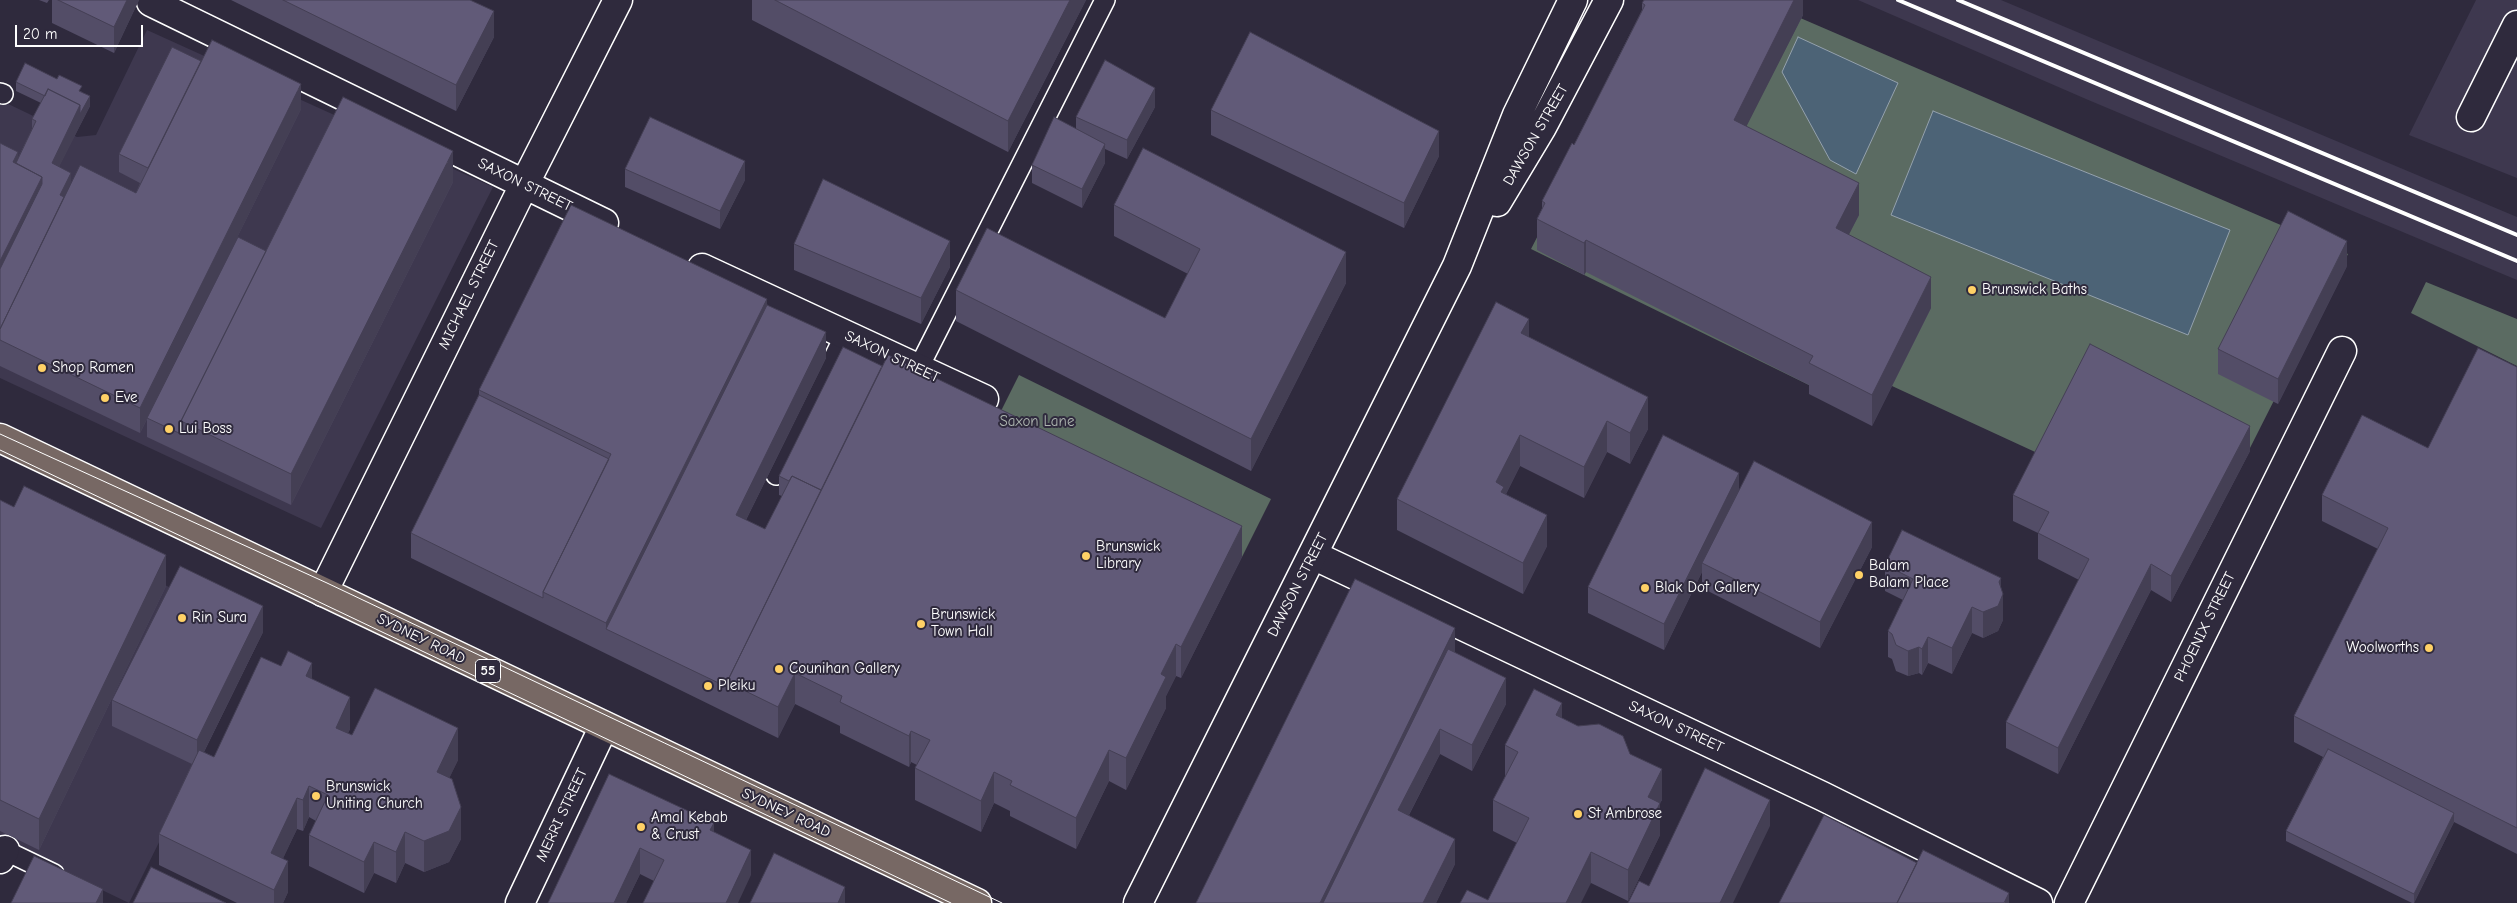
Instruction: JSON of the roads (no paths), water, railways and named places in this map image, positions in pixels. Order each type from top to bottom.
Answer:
[{"type":"highway","name":"SYDNEY ROAD","points":[[0,438],[976,903]]},
{"type":"street","name":"MICHAEL STREET","points":[[323,592],[524,185],[618,0]]},
{"type":"street","name":"DAWSON STREET","points":[[1138,903],[1457,266],[1518,115],[1572,0]]},
{"type":"street","name":"DAWSON STREET","points":[[1457,266],[1542,127],[1609,0]]},
{"type":"street","name":"SAXON STREET","points":[[151,2],[625,233]]},
{"type":"street","points":[[2471,117],[2517,25]]},
{"type":"street","name":"SAXON STREET","points":[[678,257],[984,399]]},
{"type":"street","name":"PHOENIX STREET","points":[[2069,903],[2342,352]]},
{"type":"street","name":"SAXON STREET","points":[[1313,555],[1813,792],[2038,903]]},
{"type":"street","name":"MERRI STREET","points":[[520,903],[604,726]]},
{"type":"lane","points":[[918,369],[1105,0]]},
{"type":"lane","points":[[776,475],[845,335]]},
{"type":"lane","points":[[2,852],[73,883]]},
{"type":"water","points":[[1798,37],[1898,83],[1856,174],[1830,160],[1782,72]]},
{"type":"water","points":[[1933,111],[2230,230],[2188,335],[1891,215]]},
{"type":"tram line","points":[[0,434],[327,583],[1002,903]]},
{"type":"tram line","points":[[0,450],[951,903]]},
{"type":"railway","points":[[1898,0],[2517,261]]},
{"type":"railway","points":[[1958,0],[2517,235]]},
{"type":"place","name":"Brunswick Baths","points":[[1972,290]]},
{"type":"place","name":"Shop Ramen","points":[[42,368]]},
{"type":"place","name":"Eve","points":[[105,398]]},
{"type":"place","name":"Lui Boss","points":[[169,429]]},
{"type":"place","name":"Brunswick Library","points":[[1086,556]]},
{"type":"place","name":"Balam Balam Place","points":[[1859,575]]},
{"type":"place","name":"Blak Dot Gallery","points":[[1645,588]]},
{"type":"place","name":"Rin Sura","points":[[182,618]]},
{"type":"place","name":"Brunswick Town Hall","points":[[921,624]]},
{"type":"place","name":"Woolworths","points":[[2429,648]]},
{"type":"place","name":"Counihan Gallery","points":[[779,669]]},
{"type":"place","name":"Pleiku","points":[[708,686]]},
{"type":"place","name":"Brunswick Uniting Church","points":[[316,796]]},
{"type":"place","name":"St Ambrose","points":[[1578,814]]},
{"type":"place","name":"Amal Kebab & Crust","points":[[641,827]]},
{"type":"park label","name":"Saxon Lane","points":[[1037,422]]}]
